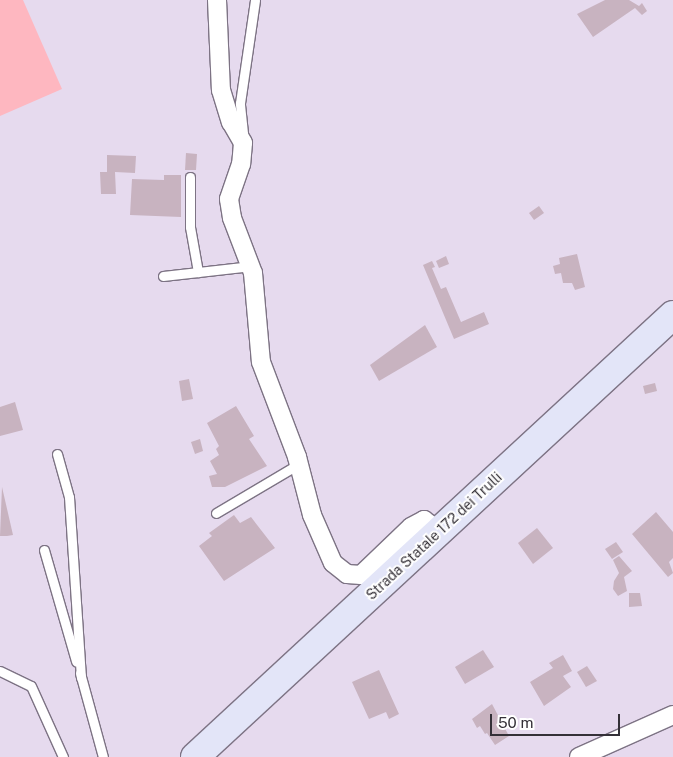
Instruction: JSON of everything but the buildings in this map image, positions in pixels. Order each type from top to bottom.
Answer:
[{"type":"main road","name":"Strada Statale 172 dei Trulli","points":[[195,757],[673,315]]},
{"type":"street","points":[[217,0],[220,90],[231,122],[244,143],[241,164],[230,200],[232,218],[251,266],[261,362],[299,464],[312,515],[333,563],[347,574],[361,575],[411,527],[424,520],[439,531]]},
{"type":"street","points":[[579,757],[673,715]]},
{"type":"lane","points":[[244,143],[240,102],[255,0]]},
{"type":"lane","points":[[190,177],[190,227],[198,272]]},
{"type":"lane","points":[[163,276],[251,266]]},
{"type":"lane","points":[[57,454],[68,497],[81,678]]},
{"type":"lane","points":[[216,513],[299,464]]},
{"type":"lane","points":[[44,550],[104,757]]},
{"type":"lane","points":[[0,671],[31,686],[63,757]]},
{"type":"shaded area","points":[[0,0],[23,0],[62,89],[0,116]]}]
